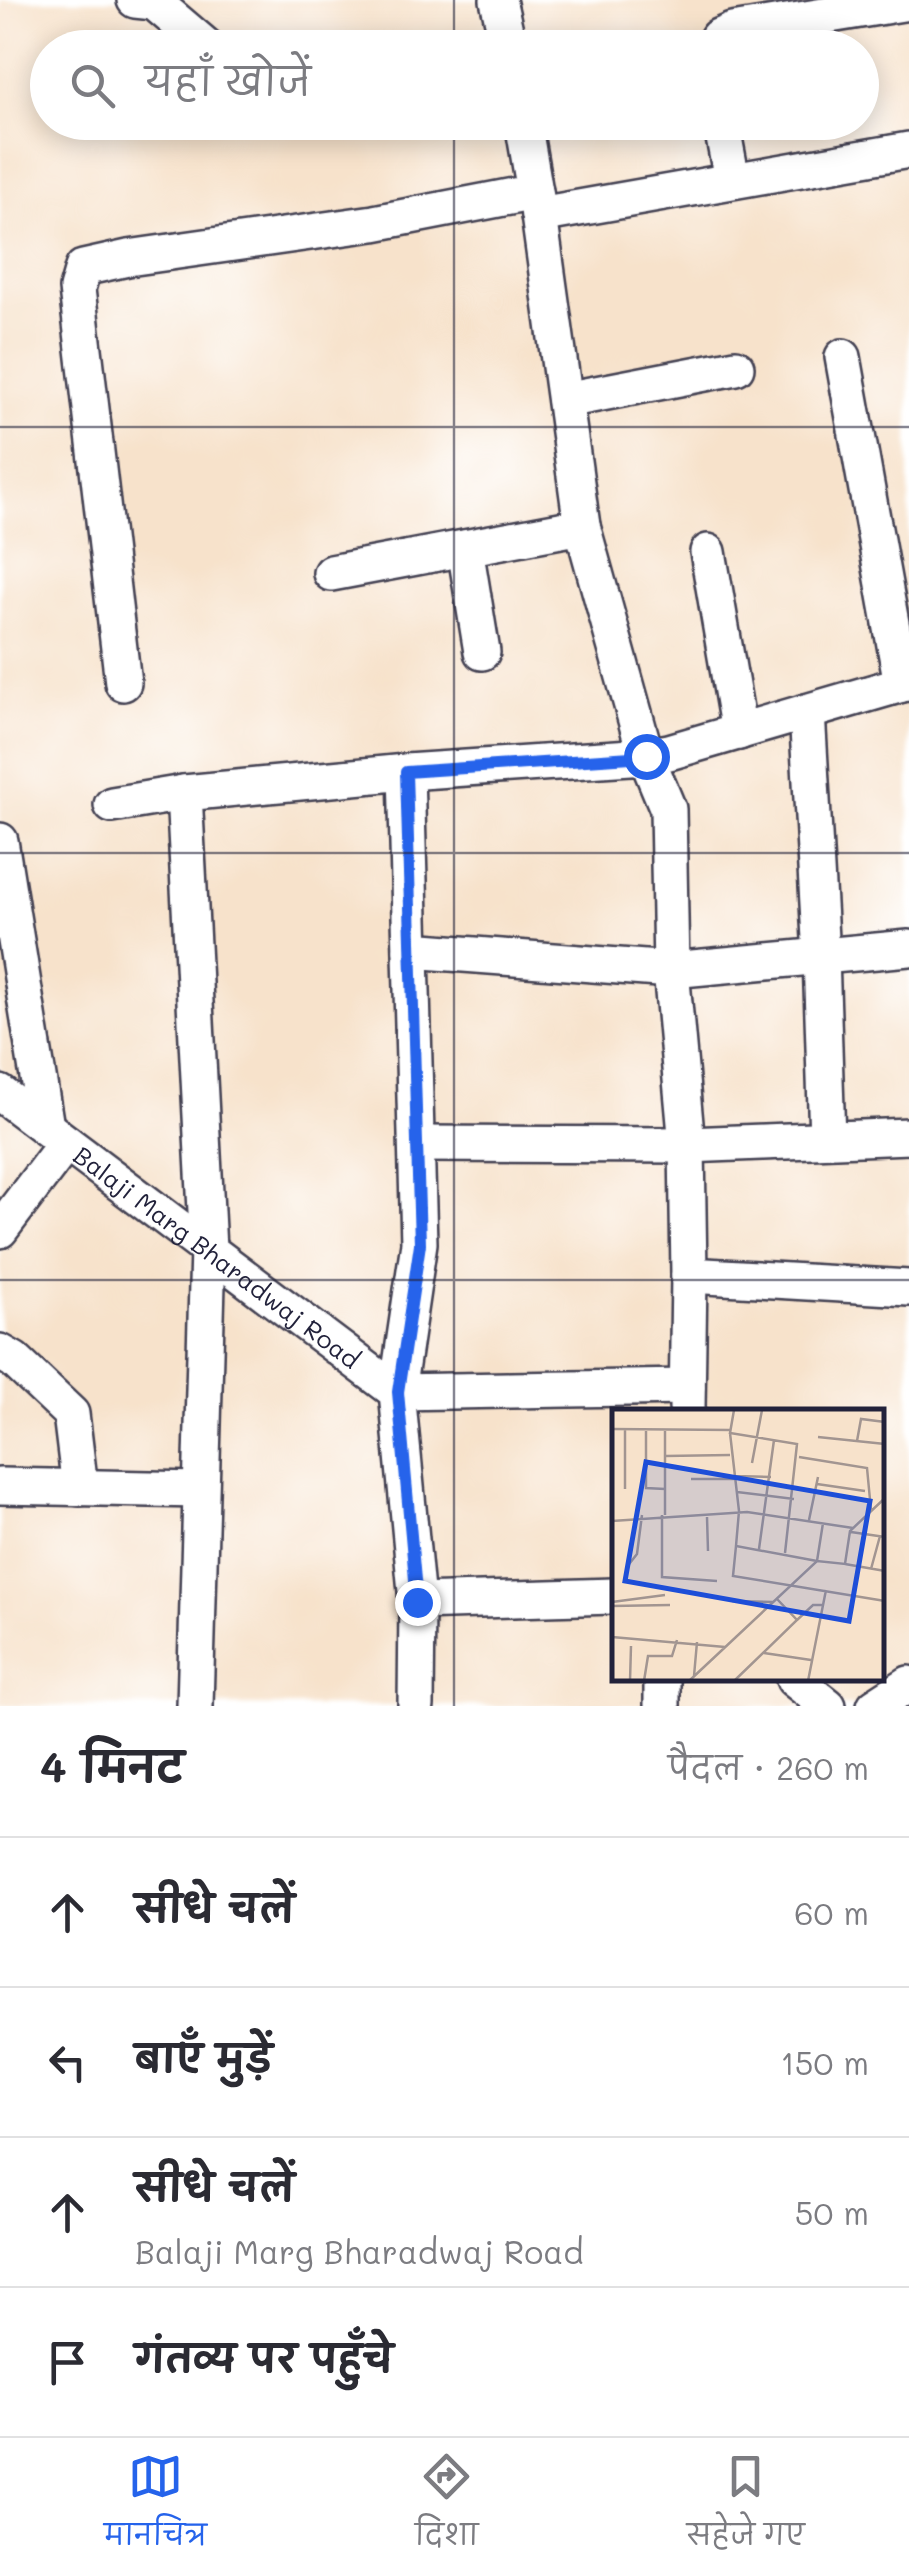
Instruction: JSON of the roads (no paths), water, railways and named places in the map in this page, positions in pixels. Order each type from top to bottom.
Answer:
[{"type":"street","points":[[498,0],[499,30]]},
{"type":"street","points":[[148,1],[185,30]]},
{"type":"street","points":[[738,30],[909,2]]},
{"type":"street","points":[[398,1392],[687,1399],[687,1145],[671,970],[668,809],[646,756],[582,526],[526,140]]},
{"type":"street","points":[[724,140],[732,180]]},
{"type":"street","points":[[122,683],[77,289],[83,268],[128,258],[374,223],[732,180],[909,150]]},
{"type":"street","points":[[112,805],[184,793],[406,772],[646,756],[906,683],[843,357]]},
{"type":"street","points":[[565,400],[736,367]]},
{"type":"street","points":[[331,574],[582,526]]},
{"type":"street","points":[[464,548],[482,652]]},
{"type":"street","points":[[708,552],[738,732]]},
{"type":"street","points":[[806,712],[828,1140]]},
{"type":"street","points":[[406,772],[420,1244],[398,1392],[417,1602],[416,1706]]},
{"type":"street","points":[[184,793],[208,1249],[195,1706]]},
{"type":"street","points":[[0,841],[56,1135],[0,1230]]},
{"type":"street","points":[[411,950],[671,970],[909,948]]},
{"type":"street","name":"Balaji Marg Bharadwaj Road","points":[[0,1093],[398,1392]]},
{"type":"street","points":[[417,1144],[687,1145],[909,1136]]},
{"type":"street","points":[[688,1275],[909,1288]]},
{"type":"street","points":[[0,1352],[14,1360],[71,1414],[80,1488]]},
{"type":"street","points":[[0,1486],[200,1490]]},
{"type":"street","points":[[417,1602],[612,1596]]},
{"type":"street","points":[[798,1681],[828,1706]]},
{"type":"street","points":[[876,1706],[909,1684]]}]
